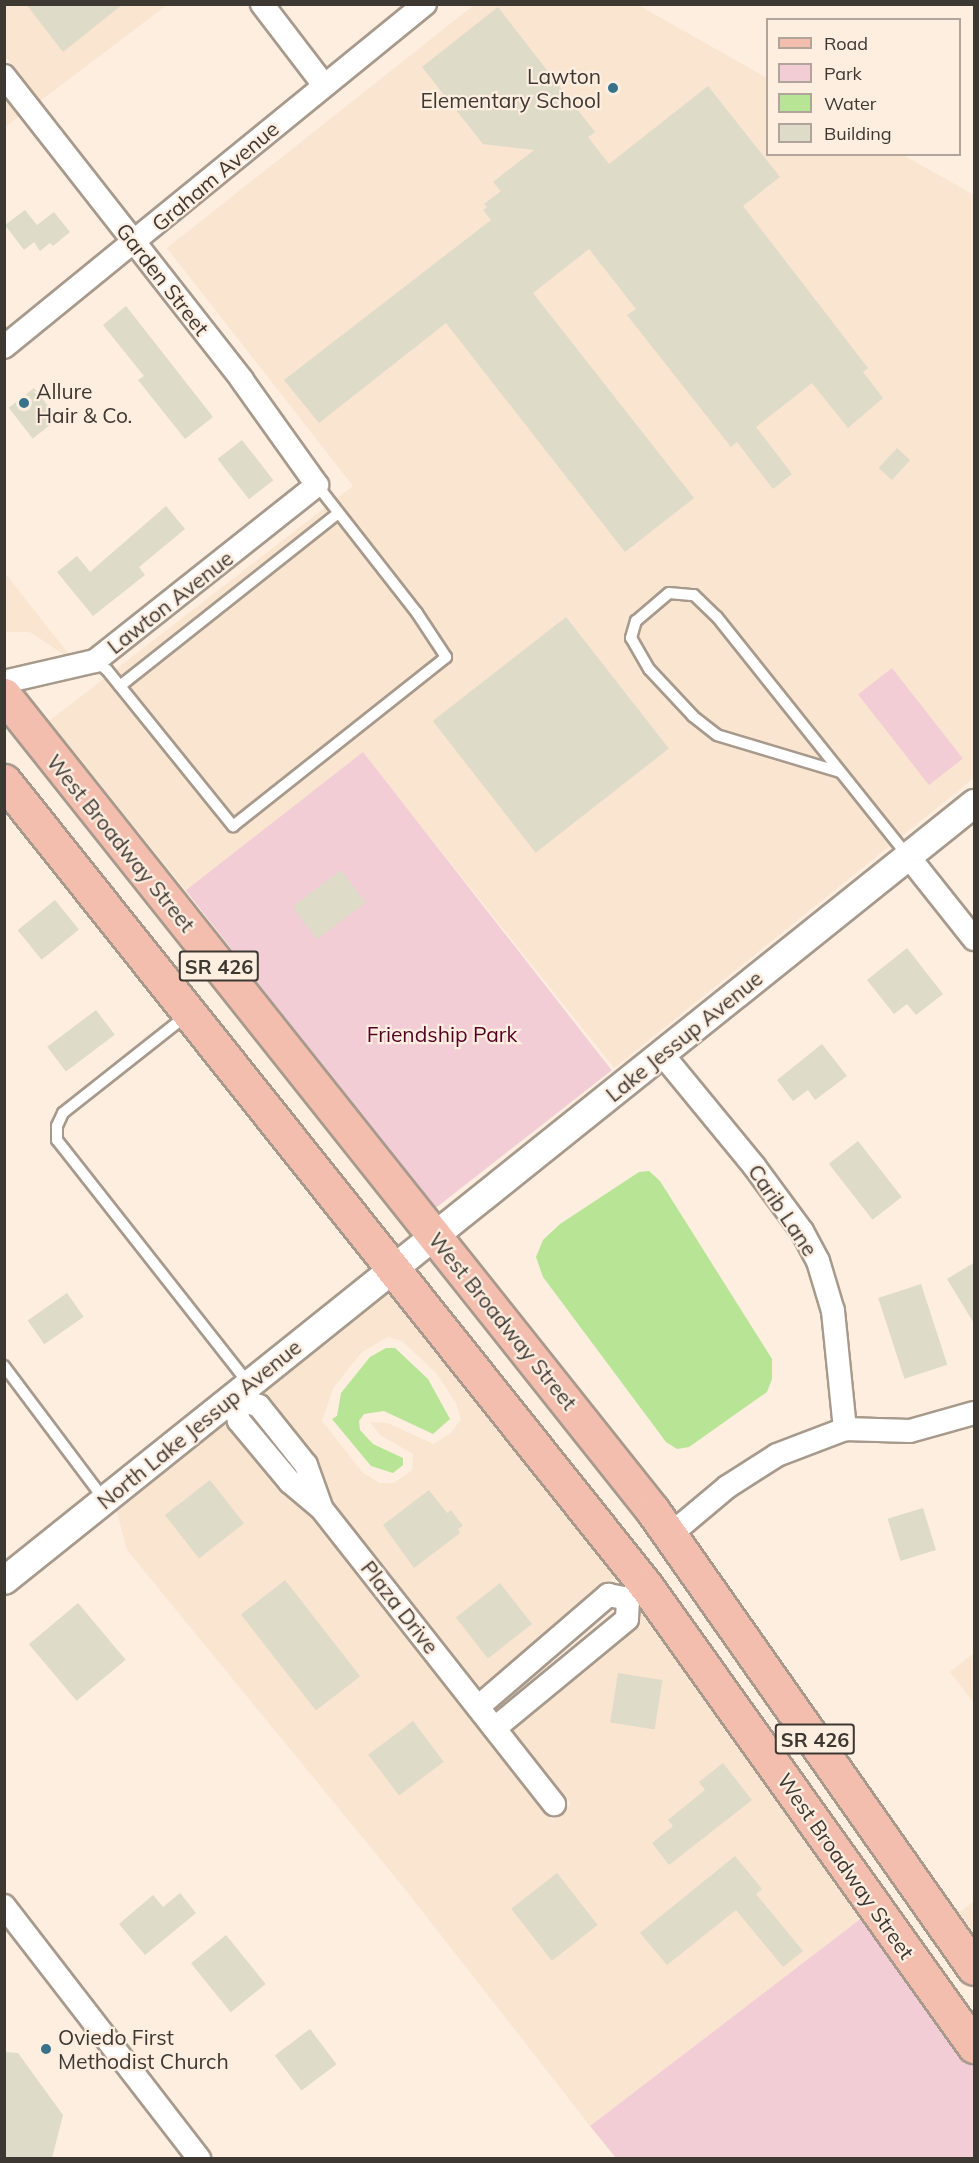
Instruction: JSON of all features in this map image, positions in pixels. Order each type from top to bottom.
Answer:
[{"type":"main road","name":"West Broadway Street","points":[[4,695],[671,1534],[975,1968]]},
{"type":"main road","name":"West Broadway Street","points":[[4,781],[393,1268],[975,2046]]},
{"type":"street","points":[[262,4],[324,85]]},
{"type":"street","name":"Graham Avenue","points":[[4,347],[425,4]]},
{"type":"street","name":"Garden Street","points":[[4,76],[134,242],[317,485]]},
{"type":"street","name":"Lawton Avenue","points":[[4,682],[95,661],[317,485]]},
{"type":"street","name":"Lake Jessup Avenue","points":[[393,1268],[975,803]]},
{"type":"street","points":[[908,856],[975,939]]},
{"type":"street","name":"Carib Lane","points":[[662,1054],[754,1166],[802,1231],[818,1261],[833,1311],[845,1429]]},
{"type":"street","name":"North Lake Jessup Avenue","points":[[4,1580],[393,1268]]},
{"type":"street","name":"Plaza Drive","points":[[241,1390],[259,1406],[306,1465],[321,1508],[554,1804]]},
{"type":"street","points":[[671,1534],[727,1487],[777,1455],[845,1429],[910,1431],[975,1413]]},
{"type":"street","points":[[478,1707],[608,1595],[637,1593],[627,1619],[495,1728]]},
{"type":"street","points":[[4,1906],[199,2158]]},
{"type":"lane","points":[[95,661],[120,686],[233,826],[446,657],[417,613],[317,485]]},
{"type":"lane","points":[[120,686],[338,513]]},
{"type":"lane","points":[[840,772],[717,735],[693,716],[649,669],[631,638],[636,621],[669,593],[694,596],[717,617],[908,856]]},
{"type":"lane","points":[[190,1014],[63,1113],[57,1126],[57,1140],[241,1390]]},
{"type":"lane","points":[[4,1366],[105,1500]]},
{"type":"shaded area","points":[[5,5],[167,5],[40,101],[5,56]]},
{"type":"shaded area","points":[[474,5],[638,5],[766,77],[766,156],[905,156],[974,195],[974,778],[614,1068],[363,753],[188,893],[49,721],[353,486],[167,248]]},
{"type":"shaded area","points":[[5,97],[20,116],[5,127]]},
{"type":"shaded area","points":[[4,572],[75,662],[30,632],[5,632]]},
{"type":"shaded area","points":[[390,1285],[621,1574],[605,1583],[481,1690],[332,1501],[315,1457],[269,1399],[257,1392]],"holes":[[[388,1337],[402,1341],[436,1373],[456,1403],[461,1419],[451,1433],[433,1444],[388,1423],[370,1422],[380,1435],[413,1454],[412,1470],[394,1483],[380,1483],[363,1473],[322,1421],[333,1388],[362,1352]]]},
{"type":"shaded area","points":[[226,1417],[229,1429],[280,1490],[317,1522],[552,1820],[571,1804],[511,1729],[636,1623],[644,1603],[884,1901],[590,2126],[408,1893],[127,1550],[115,1505]]},
{"type":"shaded area","points":[[974,1653],[974,1703],[950,1672]]},
{"type":"shaded area","points":[[974,1901],[974,1934],[959,1913]]},
{"type":"green space","points":[[892,668],[963,759],[929,785],[858,694]]},
{"type":"green space","name":"Friendship Park","points":[[363,752],[612,1070],[434,1209],[186,891]]},
{"type":"green space","points":[[884,1901],[974,2016],[974,2158],[616,2158],[590,2126]]},
{"type":"water","points":[[649,1171],[660,1181],[772,1359],[772,1379],[767,1392],[689,1447],[677,1449],[666,1442],[543,1277],[536,1257],[543,1240],[560,1224],[639,1172]]},
{"type":"water","points":[[386,1348],[395,1348],[428,1379],[450,1419],[433,1434],[384,1411],[364,1414],[359,1421],[360,1430],[373,1444],[403,1458],[403,1465],[393,1473],[371,1466],[332,1419],[337,1416],[341,1393],[370,1357]]},
{"type":"building","points":[[26,4],[123,4],[63,52]]},
{"type":"building","points":[[498,7],[595,132],[588,137],[609,164],[708,86],[780,177],[743,206],[868,368],[863,372],[883,398],[848,428],[812,383],[756,427],[792,474],[773,489],[737,442],[731,447],[627,315],[636,309],[589,249],[533,293],[694,498],[625,552],[446,323],[319,423],[284,380],[491,220],[483,210],[487,207],[484,204],[501,191],[493,182],[534,150],[483,144],[422,67]]},
{"type":"building","points":[[25,210],[37,225],[54,212],[70,232],[53,246],[50,243],[40,251],[34,242],[24,250],[5,225]]},
{"type":"building","points":[[126,306],[213,417],[185,439],[138,380],[144,376],[103,325]]},
{"type":"building","points":[[34,388],[58,419],[33,438],[9,408]]},
{"type":"building","points":[[242,440],[273,480],[249,499],[218,459]]},
{"type":"building","points":[[897,448],[910,460],[892,480],[879,468]]},
{"type":"building","points":[[166,506],[185,529],[139,567],[145,575],[93,616],[57,572],[77,556],[90,572]]},
{"type":"building","points":[[566,617],[669,749],[536,853],[433,721]]},
{"type":"building","points":[[341,870],[366,903],[317,939],[292,907]]},
{"type":"building","points":[[55,900],[79,930],[42,960],[18,930]]},
{"type":"building","points":[[907,948],[943,994],[916,1015],[907,1004],[894,1014],[867,980]]},
{"type":"building","points":[[96,1010],[115,1035],[66,1071],[47,1047]]},
{"type":"building","points":[[822,1044],[847,1076],[815,1100],[808,1090],[793,1101],[777,1080]]},
{"type":"building","points":[[858,1141],[902,1197],[873,1220],[829,1164]]},
{"type":"building","points":[[975,1262],[975,1325],[947,1279]]},
{"type":"building","points":[[921,1284],[947,1365],[904,1379],[878,1298]]},
{"type":"building","points":[[67,1293],[84,1317],[44,1344],[28,1321]]},
{"type":"building","points":[[210,1480],[244,1523],[199,1558],[165,1515]]},
{"type":"building","points":[[429,1490],[447,1513],[451,1510],[463,1526],[458,1529],[460,1533],[414,1568],[383,1525]]},
{"type":"building","points":[[923,1508],[936,1550],[900,1561],[888,1519]]},
{"type":"building","points":[[285,1580],[360,1676],[316,1711],[241,1614]]},
{"type":"building","points":[[500,1583],[532,1624],[488,1658],[456,1617]]},
{"type":"building","points":[[78,1603],[126,1660],[77,1701],[29,1644]]},
{"type":"building","points":[[618,1673],[662,1680],[655,1729],[610,1722]]},
{"type":"building","points":[[413,1721],[444,1762],[399,1795],[368,1755]]},
{"type":"building","points":[[723,1763],[752,1800],[669,1865],[652,1843],[673,1826],[668,1820],[705,1790],[699,1782]]},
{"type":"building","points":[[735,1856],[762,1889],[756,1894],[803,1951],[783,1967],[736,1910],[667,1965],[640,1933]]},
{"type":"building","points":[[557,1873],[598,1925],[552,1961],[511,1909]]},
{"type":"building","points":[[180,1893],[196,1913],[145,1955],[119,1924],[153,1895],[163,1907]]},
{"type":"building","points":[[226,1935],[266,1984],[231,2012],[191,1963]]},
{"type":"building","points":[[310,2029],[336,2064],[301,2091],[275,2055]]},
{"type":"building","points":[[4,2052],[18,2053],[63,2115],[52,2158],[4,2158]]},
{"type":"place","name":"Lawton Elementary School","points":[[613,88]]},
{"type":"place","name":"Allure Hair & Co.","points":[[24,403]]},
{"type":"place","name":"Oviedo First Methodist Church","points":[[46,2049]]}]
